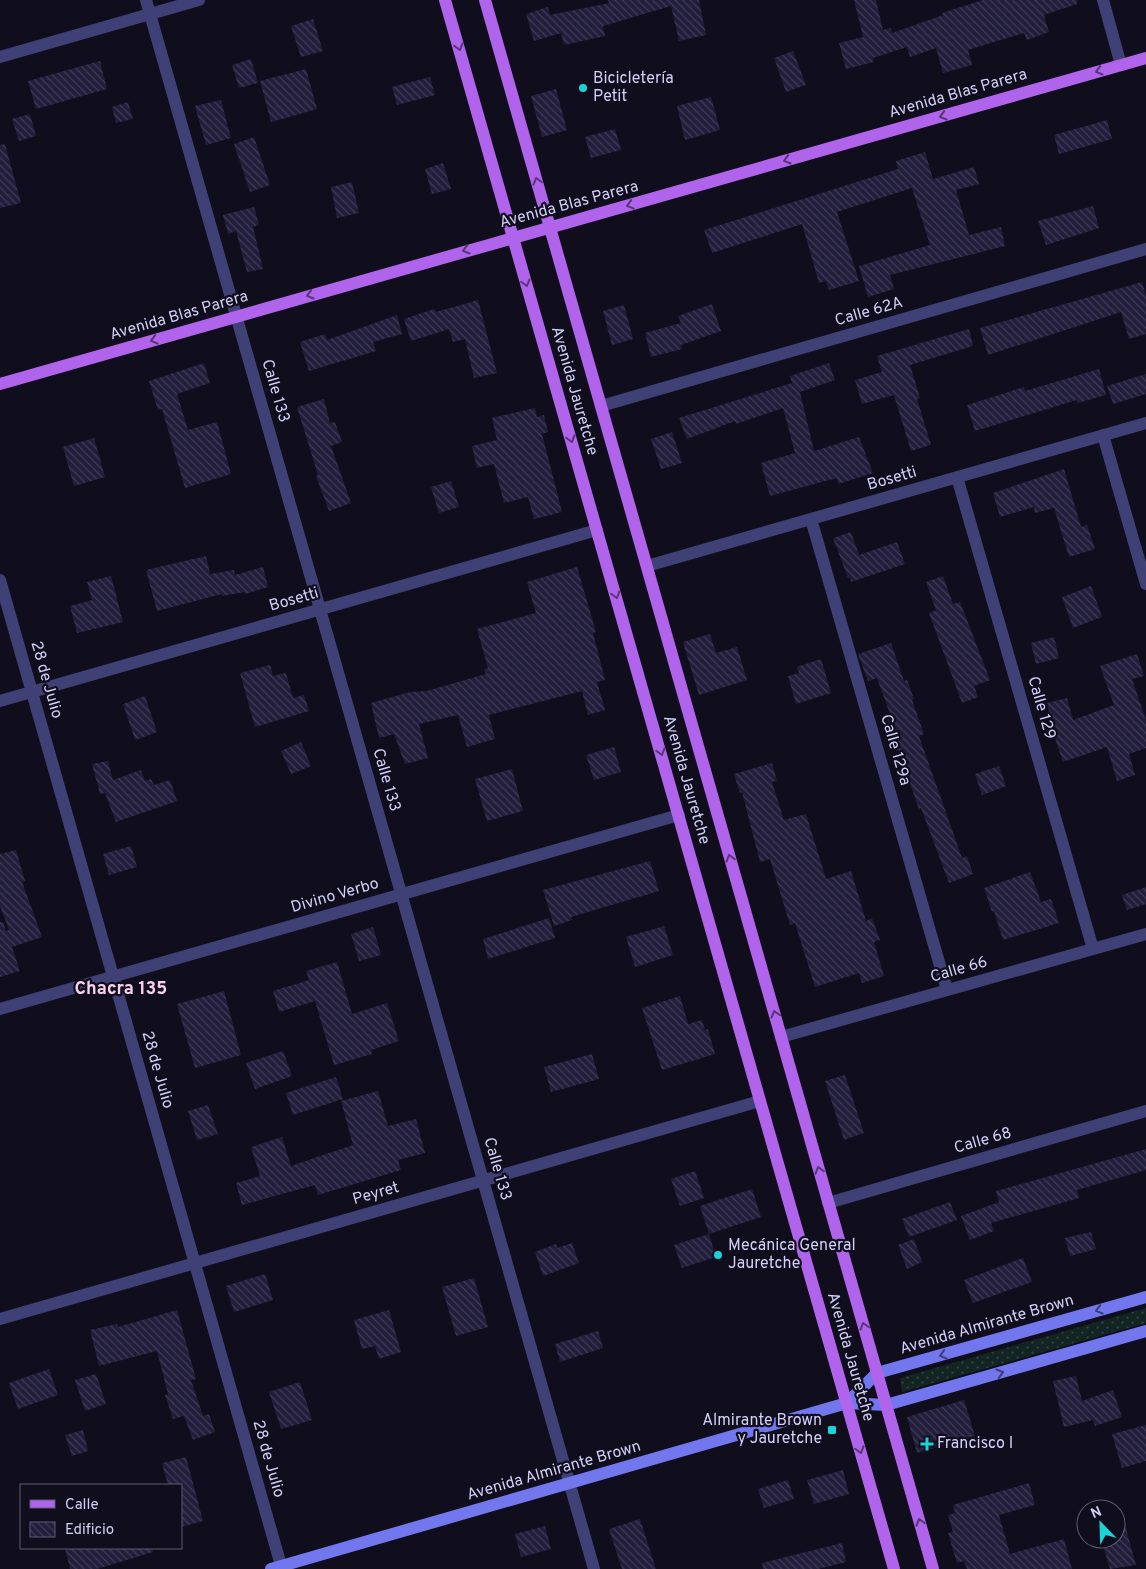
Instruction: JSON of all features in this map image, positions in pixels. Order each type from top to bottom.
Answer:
[{"type":"main road","name":"Avenida Jauretche","points":[[445,0],[894,1569]]},
{"type":"main road","name":"Avenida Jauretche","points":[[485,0],[933,1569]]},
{"type":"main road","name":"Avenida Blas Parera","points":[[0,384],[513,236],[550,228],[1146,58]]},
{"type":"main road","name":"Avenida Almirante Brown","points":[[847,1403],[877,1373],[1146,1297]]},
{"type":"main road","name":"Avenida Almirante Brown","points":[[278,1568],[847,1403],[886,1405],[1146,1331]]},
{"type":"street","name":"Calle 133","points":[[146,0],[594,1569]]},
{"type":"street","points":[[0,57],[199,0]]},
{"type":"street","points":[[1103,0],[1121,65]]},
{"type":"street","name":"Calle 62A","points":[[601,406],[1146,249]]},
{"type":"street","name":"Bosetti","points":[[647,566],[1146,423]]},
{"type":"street","points":[[1103,435],[1146,584]]},
{"type":"street","name":"Calle 129","points":[[958,477],[1093,949]]},
{"type":"street","name":"Calle 129a","points":[[811,519],[947,990]]},
{"type":"street","name":"Bosetti","points":[[0,701],[597,530]]},
{"type":"street","name":"28 de Julio","points":[[0,580],[195,1262],[278,1568]]},
{"type":"street","name":"Divino Verbo","points":[[0,1009],[679,815]]},
{"type":"street","name":"Calle 66","points":[[781,1037],[1146,934]]},
{"type":"street","name":"Peyret","points":[[0,1319],[760,1101]]},
{"type":"street","name":"Calle 68","points":[[828,1203],[1146,1111]]},
{"type":"green space","points":[[1146,1308],[1146,1323],[902,1392],[900,1378]]},
{"type":"building","points":[[608,0],[699,0],[706,35],[679,41],[671,6],[603,26],[605,36],[564,45],[561,33],[534,41],[526,14],[548,7],[550,15],[609,3]]},
{"type":"building","points":[[854,0],[876,0],[883,30],[891,28],[892,33],[943,15],[942,13],[983,0],[1077,0],[1077,4],[1044,15],[1049,32],[1027,40],[1024,33],[968,50],[972,65],[943,73],[936,48],[910,57],[907,47],[873,58],[874,62],[846,69],[839,43],[863,37]]},
{"type":"building","points":[[313,19],[323,51],[301,57],[291,26]]},
{"type":"building","points":[[793,51],[806,85],[786,92],[774,58]]},
{"type":"building","points":[[251,59],[258,83],[239,88],[232,65]]},
{"type":"building","points":[[100,61],[107,89],[36,109],[28,81]]},
{"type":"building","points":[[306,69],[317,109],[271,122],[260,81]]},
{"type":"building","points":[[430,77],[435,95],[397,105],[392,87]]},
{"type":"building","points":[[556,89],[567,130],[542,137],[531,96]]},
{"type":"building","points":[[711,97],[720,130],[685,140],[677,106]]},
{"type":"building","points":[[221,100],[231,138],[206,145],[195,106]]},
{"type":"building","points":[[128,102],[133,119],[116,123],[112,107]]},
{"type":"building","points":[[30,114],[36,136],[19,141],[12,119]]},
{"type":"building","points":[[1107,120],[1112,139],[1059,154],[1054,135]]},
{"type":"building","points":[[615,129],[621,150],[591,158],[585,137]]},
{"type":"building","points":[[254,137],[270,185],[250,192],[234,144]]},
{"type":"building","points":[[5,144],[21,203],[0,208],[0,145]]},
{"type":"building","points":[[925,152],[933,179],[974,167],[979,184],[956,190],[969,235],[1001,227],[1005,246],[890,275],[894,289],[868,297],[859,266],[930,245],[912,188],[837,212],[859,281],[829,290],[826,281],[819,283],[802,224],[712,253],[704,230],[898,169],[896,161]]},
{"type":"building","points":[[443,163],[451,189],[432,194],[425,169]]},
{"type":"building","points":[[352,182],[359,213],[337,218],[331,187]]},
{"type":"building","points":[[1093,206],[1099,228],[1046,245],[1038,221]]},
{"type":"building","points":[[254,207],[259,225],[253,227],[263,269],[247,272],[236,231],[228,234],[223,215]]},
{"type":"building","points":[[1142,282],[1146,295],[1146,334],[1129,339],[1121,312],[988,355],[980,328]]},
{"type":"building","points":[[478,300],[497,373],[474,378],[465,339],[453,342],[449,329],[411,341],[404,319],[434,309],[436,312]]},
{"type":"building","points":[[712,304],[721,331],[681,345],[682,349],[651,357],[645,333],[681,323],[678,316]]},
{"type":"building","points":[[624,305],[633,339],[612,345],[603,311]]},
{"type":"building","points":[[397,315],[402,334],[373,342],[376,351],[309,371],[300,342],[325,334],[327,340]]},
{"type":"building","points":[[969,329],[973,346],[910,365],[920,398],[917,399],[931,445],[911,451],[894,395],[862,404],[855,380],[882,372],[877,356]]},
{"type":"building","points":[[204,363],[210,383],[177,394],[188,430],[217,422],[231,474],[185,488],[162,409],[158,410],[149,381]]},
{"type":"building","points":[[829,363],[835,380],[800,392],[814,451],[859,437],[873,473],[838,484],[837,478],[770,496],[761,463],[795,453],[783,408],[736,424],[735,421],[687,439],[679,418],[792,383],[790,376]]},
{"type":"building","points":[[1099,369],[1106,395],[1078,403],[1077,400],[975,431],[967,405],[1024,387],[1025,391]]},
{"type":"building","points":[[1146,374],[1146,394],[1113,404],[1107,386]]},
{"type":"building","points":[[324,399],[330,423],[335,422],[342,442],[331,446],[351,503],[329,511],[316,476],[318,475],[297,407]]},
{"type":"building","points":[[535,408],[537,417],[544,415],[548,432],[542,434],[562,512],[534,519],[528,497],[504,503],[494,464],[477,468],[472,446],[497,440],[492,418]]},
{"type":"building","points":[[672,432],[682,463],[661,469],[651,439]]},
{"type":"building","points":[[94,438],[105,477],[74,486],[63,447]]},
{"type":"building","points":[[1064,469],[1081,527],[1087,525],[1095,549],[1069,557],[1054,508],[1035,513],[1034,507],[1000,517],[993,493]]},
{"type":"building","points":[[451,481],[459,507],[439,513],[431,487]]},
{"type":"building","points":[[851,532],[859,555],[897,542],[905,564],[851,582],[833,538]]},
{"type":"building","points":[[206,556],[210,574],[234,570],[235,575],[263,567],[268,587],[245,594],[245,592],[222,596],[222,594],[157,611],[146,570]]},
{"type":"building","points":[[577,567],[596,632],[593,633],[605,680],[597,682],[605,710],[588,715],[582,691],[489,715],[495,739],[467,747],[458,715],[419,724],[428,758],[405,764],[394,734],[379,738],[371,703],[410,692],[427,691],[486,674],[484,669],[488,668],[477,629],[536,613],[527,582]]},
{"type":"building","points":[[111,576],[123,622],[77,633],[70,606],[92,600],[87,582]]},
{"type":"building","points":[[943,576],[953,604],[960,602],[990,680],[974,686],[978,697],[962,703],[929,613],[936,610],[926,582]]},
{"type":"building","points":[[1091,586],[1102,617],[1073,628],[1062,597]]},
{"type":"building","points":[[710,634],[716,653],[737,647],[747,680],[699,695],[683,642]]},
{"type":"building","points":[[1054,637],[1059,658],[1036,664],[1031,643]]},
{"type":"building","points":[[891,643],[904,681],[907,680],[914,699],[912,700],[924,734],[919,736],[962,858],[967,856],[973,874],[949,883],[921,808],[919,809],[886,715],[890,714],[877,678],[868,681],[858,654]]},
{"type":"building","points":[[1137,654],[1144,676],[1132,679],[1146,720],[1146,748],[1129,754],[1135,775],[1117,781],[1107,747],[1063,762],[1047,703],[1067,698],[1073,720],[1114,705],[1100,666]]},
{"type":"building","points":[[821,659],[831,693],[796,704],[788,676],[799,673],[797,667]]},
{"type":"building","points":[[270,665],[273,676],[286,673],[293,698],[304,695],[309,711],[255,727],[240,673]]},
{"type":"building","points":[[145,696],[157,732],[135,740],[123,704]]},
{"type":"building","points":[[301,742],[311,766],[291,774],[281,751]]},
{"type":"building","points":[[614,747],[621,772],[594,780],[586,755]]},
{"type":"building","points":[[108,761],[113,780],[141,770],[145,781],[151,779],[154,785],[170,780],[177,801],[116,822],[105,793],[100,794],[92,764]]},
{"type":"building","points":[[772,763],[777,781],[772,782],[784,820],[806,814],[826,879],[851,871],[866,921],[872,918],[880,940],[874,942],[884,976],[862,983],[859,973],[815,987],[795,923],[790,925],[770,859],[760,862],[742,792],[740,793],[734,774]]},
{"type":"building","points":[[999,766],[1006,786],[982,795],[975,774]]},
{"type":"building","points":[[512,769],[523,811],[487,821],[475,779]]},
{"type":"building","points":[[131,846],[137,867],[109,875],[103,854]]},
{"type":"building","points":[[16,850],[25,881],[22,882],[42,937],[12,947],[20,971],[0,977],[0,922],[3,922],[6,931],[9,930],[0,906],[0,854]]},
{"type":"building","points":[[650,861],[659,891],[571,917],[572,920],[554,926],[543,890]]},
{"type":"building","points":[[1030,872],[1041,902],[1051,899],[1059,923],[1003,940],[984,888]]},
{"type":"building","points":[[1146,887],[1146,904],[1127,910],[1122,895]]},
{"type":"building","points":[[549,918],[555,938],[488,959],[483,939]]},
{"type":"building","points":[[664,926],[673,955],[635,967],[626,937]]},
{"type":"building","points":[[373,927],[381,955],[359,961],[351,934]]},
{"type":"building","points":[[337,962],[352,1014],[387,1003],[399,1041],[371,1050],[372,1054],[334,1065],[315,1001],[279,1012],[273,991],[309,980],[306,971]]},
{"type":"building","points":[[224,991],[241,1055],[195,1068],[177,1004]]},
{"type":"building","points":[[680,996],[688,1024],[702,1020],[705,1030],[708,1029],[715,1054],[662,1070],[642,1008]]},
{"type":"building","points":[[283,1051],[292,1076],[255,1089],[246,1063]]},
{"type":"building","points":[[592,1054],[599,1079],[551,1092],[544,1067]]},
{"type":"building","points":[[845,1075],[864,1133],[844,1140],[825,1081]]},
{"type":"building","points":[[336,1077],[343,1099],[293,1115],[286,1093]]},
{"type":"building","points":[[378,1091],[388,1126],[416,1119],[425,1153],[398,1160],[401,1170],[318,1195],[315,1185],[242,1205],[236,1183],[260,1176],[251,1147],[282,1137],[291,1166],[353,1145],[341,1101]]},
{"type":"building","points":[[208,1105],[218,1134],[197,1140],[188,1111]]},
{"type":"building","points":[[1146,1149],[1146,1170],[1077,1190],[1079,1198],[991,1223],[994,1231],[970,1240],[961,1216],[999,1202],[996,1191]]},
{"type":"building","points":[[695,1171],[704,1198],[680,1206],[671,1179]]},
{"type":"building","points":[[752,1189],[761,1217],[709,1234],[700,1206]]},
{"type":"building","points":[[950,1202],[957,1220],[909,1237],[902,1219]]},
{"type":"building","points":[[1091,1232],[1096,1249],[1070,1256],[1065,1238]]},
{"type":"building","points":[[709,1234],[716,1257],[682,1268],[674,1245]]},
{"type":"building","points":[[914,1239],[922,1262],[907,1269],[898,1245]]},
{"type":"building","points":[[572,1243],[579,1263],[543,1276],[535,1252],[556,1244],[557,1248]]},
{"type":"building","points":[[1023,1258],[1032,1282],[973,1303],[964,1280]]},
{"type":"building","points":[[265,1274],[273,1300],[234,1312],[226,1286]]},
{"type":"building","points":[[474,1278],[488,1327],[456,1336],[442,1287]]},
{"type":"building","points":[[177,1310],[196,1379],[191,1380],[203,1416],[209,1414],[215,1432],[193,1440],[184,1416],[173,1419],[165,1395],[168,1394],[157,1351],[99,1366],[90,1330],[117,1324],[118,1327]]},
{"type":"building","points":[[389,1310],[401,1352],[379,1359],[375,1346],[362,1349],[354,1320]]},
{"type":"building","points":[[598,1331],[603,1348],[560,1362],[555,1344]]},
{"type":"building","points":[[49,1369],[58,1395],[18,1409],[9,1383]]},
{"type":"building","points":[[96,1374],[106,1404],[85,1411],[75,1380]]},
{"type":"building","points":[[1076,1376],[1082,1401],[1113,1390],[1122,1417],[1095,1426],[1093,1420],[1064,1427],[1053,1381]]},
{"type":"building","points":[[300,1382],[312,1420],[281,1429],[269,1392]]},
{"type":"building","points":[[964,1400],[975,1436],[917,1453],[907,1417]]},
{"type":"building","points":[[1146,1425],[1146,1461],[1122,1468],[1112,1434]]},
{"type":"building","points":[[83,1430],[88,1451],[72,1456],[65,1435]]},
{"type":"building","points":[[186,1457],[203,1521],[182,1527],[182,1484],[168,1484],[162,1463]]},
{"type":"building","points":[[843,1470],[849,1494],[814,1504],[807,1480]]},
{"type":"building","points":[[788,1480],[794,1499],[764,1508],[758,1489]]},
{"type":"building","points":[[1029,1483],[1035,1505],[999,1515],[1010,1554],[1064,1539],[1072,1569],[967,1569],[964,1561],[957,1563],[948,1533],[953,1532],[948,1515],[955,1513],[953,1505]]},
{"type":"building","points":[[640,1519],[656,1569],[622,1569],[609,1529]]},
{"type":"building","points":[[545,1526],[551,1549],[521,1557],[515,1534]]},
{"type":"building","points":[[1126,1528],[1136,1565],[1110,1569],[1104,1549],[1126,1549]]},
{"type":"building","points":[[842,1543],[846,1562],[818,1569],[763,1569],[762,1563]]},
{"type":"building","points":[[65,1549],[152,1549],[153,1552],[97,1569],[70,1569]]},
{"type":"place","name":"Bicicletería Petit","points":[[583,88]]},
{"type":"place","name":"Mecánica General Jauretche","points":[[718,1255]]},
{"type":"place","name":"Almirante Brown y Jauretche","points":[[832,1430]]},
{"type":"place","name":"Francisco I","points":[[927,1444]]},
{"type":"district","name":"Chacra 135","points":[[121,989]]}]
